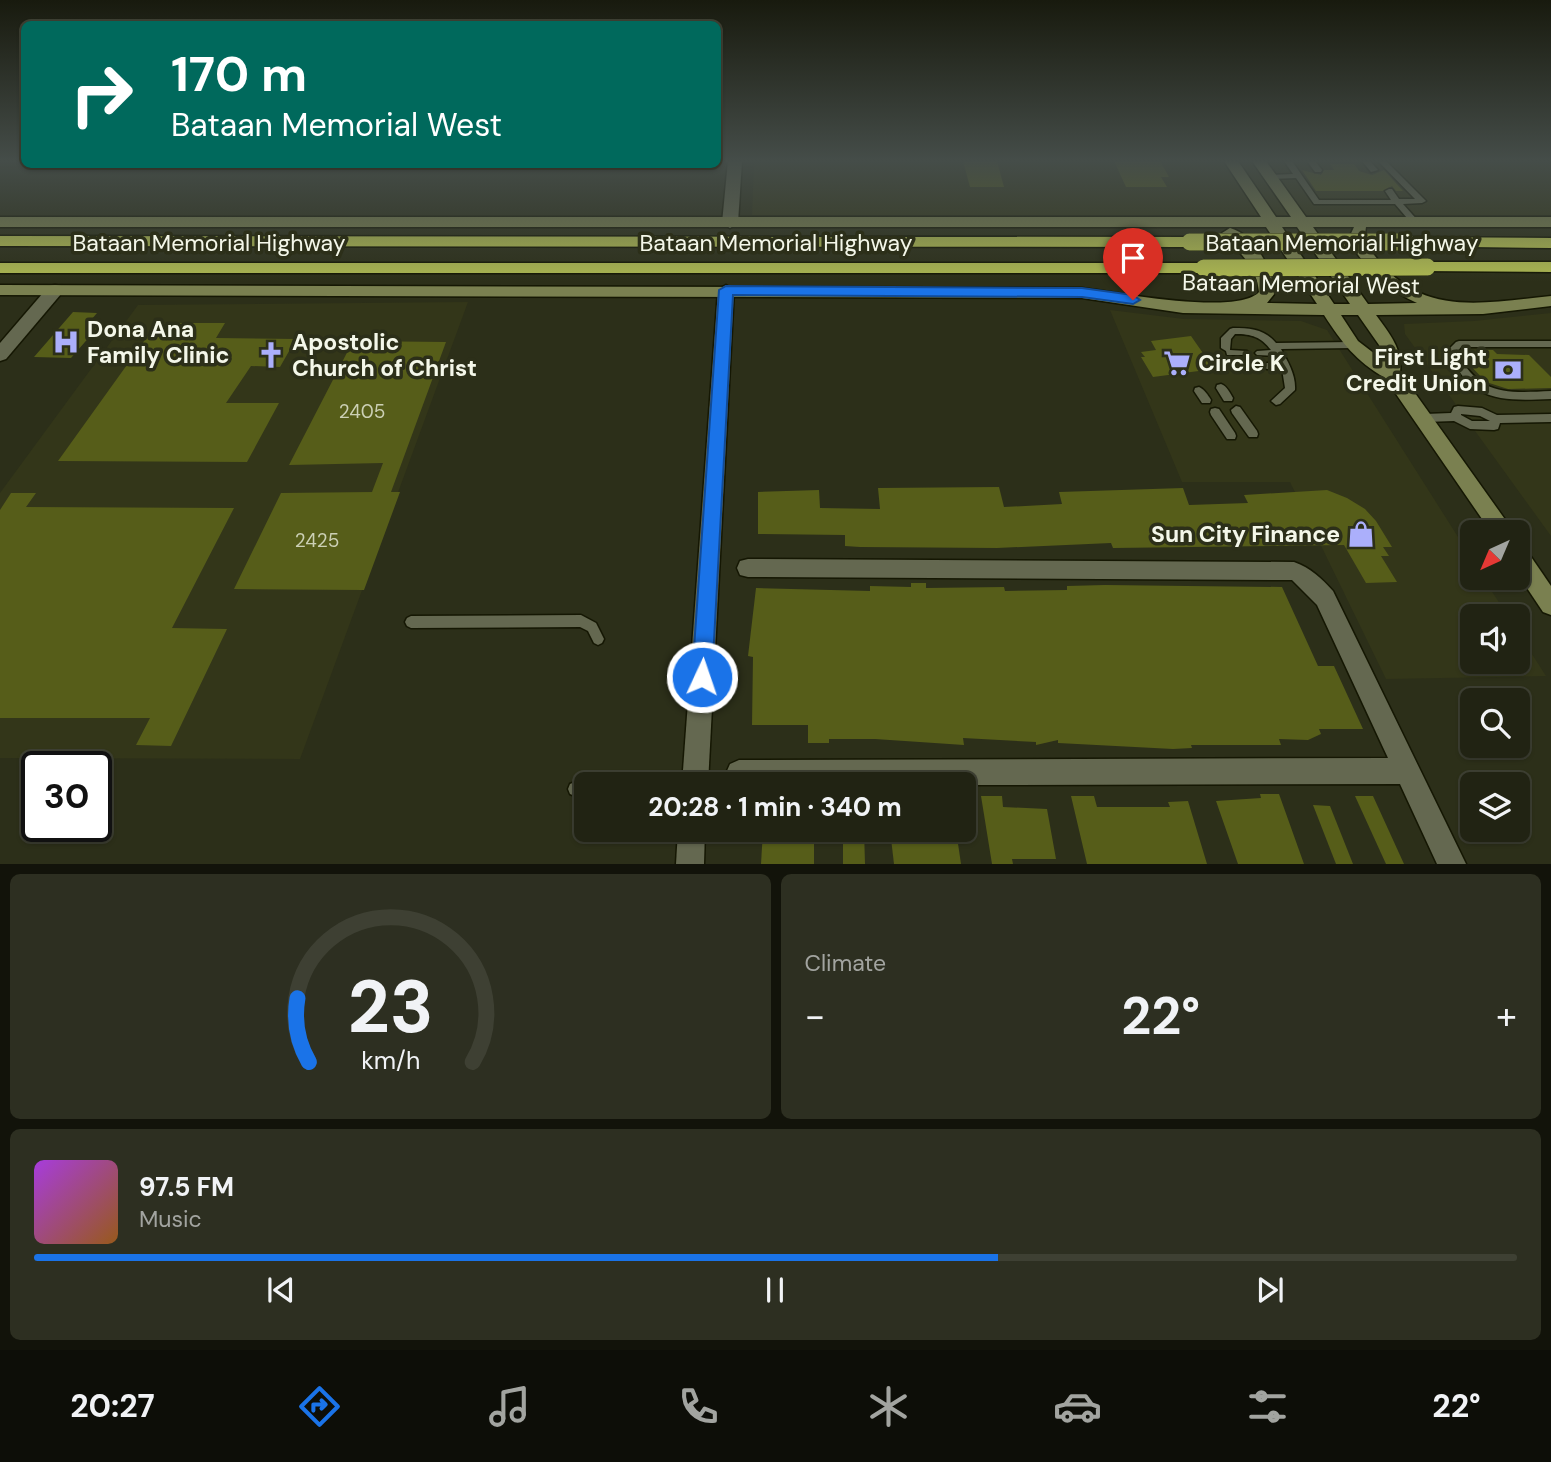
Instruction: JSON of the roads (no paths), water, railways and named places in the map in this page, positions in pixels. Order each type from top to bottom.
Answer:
[{"type":"highway","name":"Bataan Memorial Highway","points":[[0,241],[1551,243]]},
{"type":"highway","name":"Bataan Memorial Highway","points":[[0,268],[1551,267]]},
{"type":"main road","points":[[1258,201],[1352,345],[1368,360],[1391,373],[1495,520]]},
{"type":"main road","points":[[1286,201],[1391,352],[1391,373]]},
{"type":"main road","points":[[0,222],[1551,222]]},
{"type":"main road","points":[[1203,223],[1230,233],[1246,246],[1267,276],[1267,293],[1261,300],[1241,307]]},
{"type":"main road","points":[[1373,223],[1360,230],[1356,240],[1383,276],[1409,295],[1452,309]]},
{"type":"main road","name":"Bataan Memorial West","points":[[0,290],[1082,293],[1183,307],[1329,310],[1452,309],[1551,301]]},
{"type":"main road","points":[[1530,574],[1551,604]]},
{"type":"street","points":[[730,223],[732,201]]},
{"type":"street","points":[[0,355],[55,290]]},
{"type":"street","points":[[696,772],[726,290]]},
{"type":"street","points":[[748,568],[1282,568],[1294,571],[1306,577],[1325,598],[1452,863]]},
{"type":"street","points":[[976,772],[1408,771]]},
{"type":"street","points":[[690,863],[691,842]]},
{"type":"lane","points":[[1316,201],[1414,201]]},
{"type":"lane","points":[[1397,202],[1416,223]]},
{"type":"lane","points":[[1244,353],[1228,351],[1226,338],[1233,331],[1256,332],[1275,349],[1292,386],[1287,394],[1276,401]]},
{"type":"lane","points":[[1551,344],[1459,344],[1452,348],[1473,382],[1487,391],[1503,396],[1551,395]]},
{"type":"lane","points":[[1260,353],[1275,349],[1352,345]]},
{"type":"lane","points":[[1268,366],[1284,366]]},
{"type":"lane","points":[[1239,368],[1252,367]]},
{"type":"lane","points":[[1222,388],[1228,398]]},
{"type":"lane","points":[[1236,410],[1253,434]]},
{"type":"lane","points":[[1425,418],[1455,417],[1458,410],[1482,412],[1496,419],[1551,418]]},
{"type":"lane","points":[[1215,412],[1231,436]]},
{"type":"lane","points":[[411,622],[581,621],[592,627],[598,639]]},
{"type":"place","name":"Dona Ana Family Clinic","points":[[66,342]]},
{"type":"place","name":"Apostolic Church of Christ","points":[[271,355]]},
{"type":"place","name":"Circle K","points":[[1177,363]]},
{"type":"place","name":"First Light Credit Union","points":[[1508,370]]},
{"type":"place","name":"Sun City Finance","points":[[1361,534]]}]
